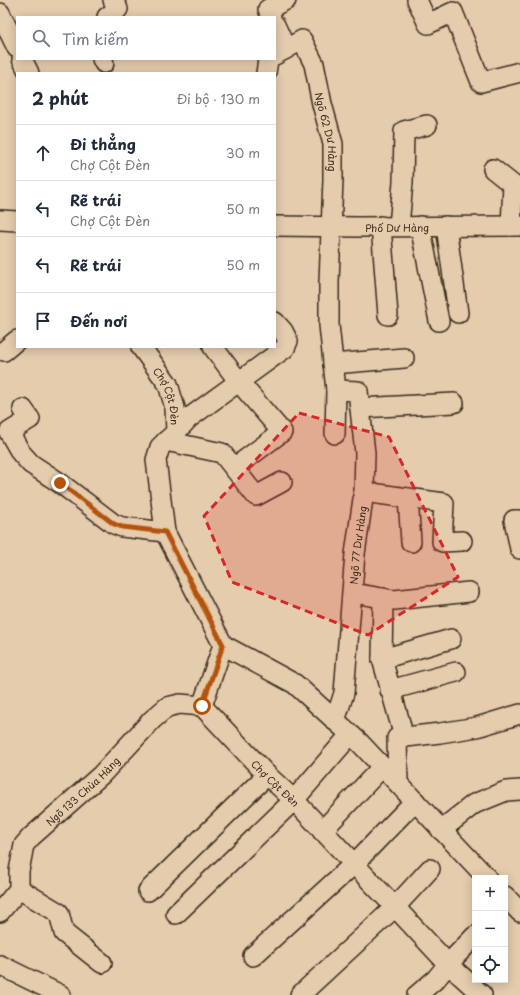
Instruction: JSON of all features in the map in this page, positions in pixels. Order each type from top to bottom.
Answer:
[{"type":"street","points":[[108,16],[118,9],[113,0]]},
{"type":"street","points":[[271,16],[268,9],[286,0]]},
{"type":"street","points":[[417,0],[428,24],[453,12],[481,82],[520,72]]},
{"type":"street","points":[[0,13],[16,46]]},
{"type":"street","name":"Ngõ 62 Dư Hàng","points":[[276,27],[288,48],[314,64],[322,104],[333,144],[334,180],[329,282],[329,325],[336,390],[336,434]]},
{"type":"street","points":[[22,60],[28,72]]},
{"type":"street","points":[[266,72],[268,60]]},
{"type":"street","points":[[399,226],[403,182],[404,131],[427,125]]},
{"type":"street","points":[[493,169],[513,185],[515,226]]},
{"type":"street","points":[[0,220],[16,220]]},
{"type":"street","name":"Phố Dư Hàng","points":[[276,226],[515,226]]},
{"type":"street","points":[[381,226],[388,315]]},
{"type":"street","points":[[420,226],[439,321]]},
{"type":"street","points":[[446,226],[458,313]]},
{"type":"street","points":[[276,323],[283,331],[288,341],[285,348],[189,418],[171,436],[222,453],[256,496],[282,482]]},
{"type":"street","points":[[214,348],[239,382],[282,432],[234,468]]},
{"type":"street","name":"Chợ Cột Đèn","points":[[150,350],[168,384],[174,408],[171,436],[160,447],[156,460],[165,532],[223,645]]},
{"type":"street","points":[[333,364],[404,358]]},
{"type":"street","name":"Ngõ 77 Dư Hàng","points":[[335,721],[344,693],[355,554],[364,492],[365,453],[358,391],[336,390]]},
{"type":"street","points":[[360,408],[454,403]]},
{"type":"street","points":[[23,408],[30,419],[8,432],[21,453],[31,464],[60,483],[114,524],[122,527],[165,532]]},
{"type":"street","points":[[364,492],[444,503],[442,542],[462,541]]},
{"type":"street","points":[[408,498],[411,542]]},
{"type":"street","points":[[520,520],[514,520],[520,549]]},
{"type":"street","points":[[353,594],[394,600],[469,592]]},
{"type":"street","points":[[382,598],[382,659],[401,726]]},
{"type":"street","points":[[382,659],[451,639]]},
{"type":"street","points":[[202,706],[223,645],[295,684],[360,744],[484,875]]},
{"type":"street","points":[[390,690],[456,672]]},
{"type":"street","name":"Ngõ 133 Chùa Hàng","points":[[20,889],[19,871],[24,845],[31,837],[101,775],[152,720],[167,707],[180,704],[202,706]]},
{"type":"street","name":"Chợ Cột Đèn","points":[[202,706],[267,775],[294,800],[448,964],[482,995]]},
{"type":"street","points":[[398,783],[397,738],[477,727],[520,714]]},
{"type":"street","points":[[176,914],[294,800],[350,735]]},
{"type":"street","points":[[322,831],[382,767]]},
{"type":"street","points":[[148,891],[267,775]]},
{"type":"street","points":[[447,836],[474,804],[506,791],[520,790]]},
{"type":"street","points":[[253,956],[354,864],[414,801]]},
{"type":"street","points":[[300,995],[395,907],[430,869]]},
{"type":"street","points":[[0,912],[20,889],[59,913],[64,933],[102,963]]},
{"type":"street","points":[[417,995],[436,979],[472,939]]},
{"type":"street","points":[[0,966],[61,995]]},
{"type":"highlighted area","points":[[299,413],[389,437],[458,577],[368,635],[232,582],[204,516]]},
{"type":"route","points":[[60,483],[114,524],[122,527],[165,532],[223,645],[202,706]]}]
